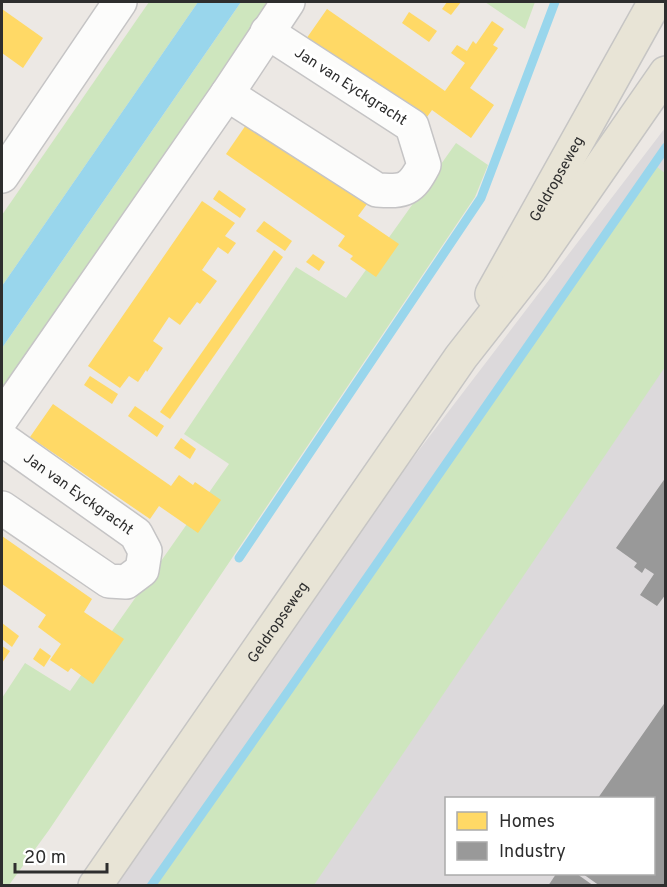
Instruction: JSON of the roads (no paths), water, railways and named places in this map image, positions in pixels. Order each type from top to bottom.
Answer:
[{"type":"main road","name":"Geldropseweg","points":[[461,357],[510,257],[655,2]]},
{"type":"main road","name":"Geldropseweg","points":[[95,885],[461,357],[530,269],[666,73]]},
{"type":"street","points":[[2,418],[227,94],[288,2]]},
{"type":"street","points":[[2,176],[107,6]]},
{"type":"street","name":"Jan van Eyckgracht","points":[[227,94],[377,190],[399,192],[414,183],[424,165],[412,126],[267,32]]},
{"type":"street","name":"Jan van Eyckgracht","points":[[2,439],[136,534],[145,551],[142,570],[126,582],[109,581],[2,508]]},
{"type":"water","points":[[198,2],[241,2],[2,348],[2,286]]},
{"type":"waterway","points":[[239,558],[481,198],[555,2]]},
{"type":"waterway","points":[[151,886],[666,147]]}]
